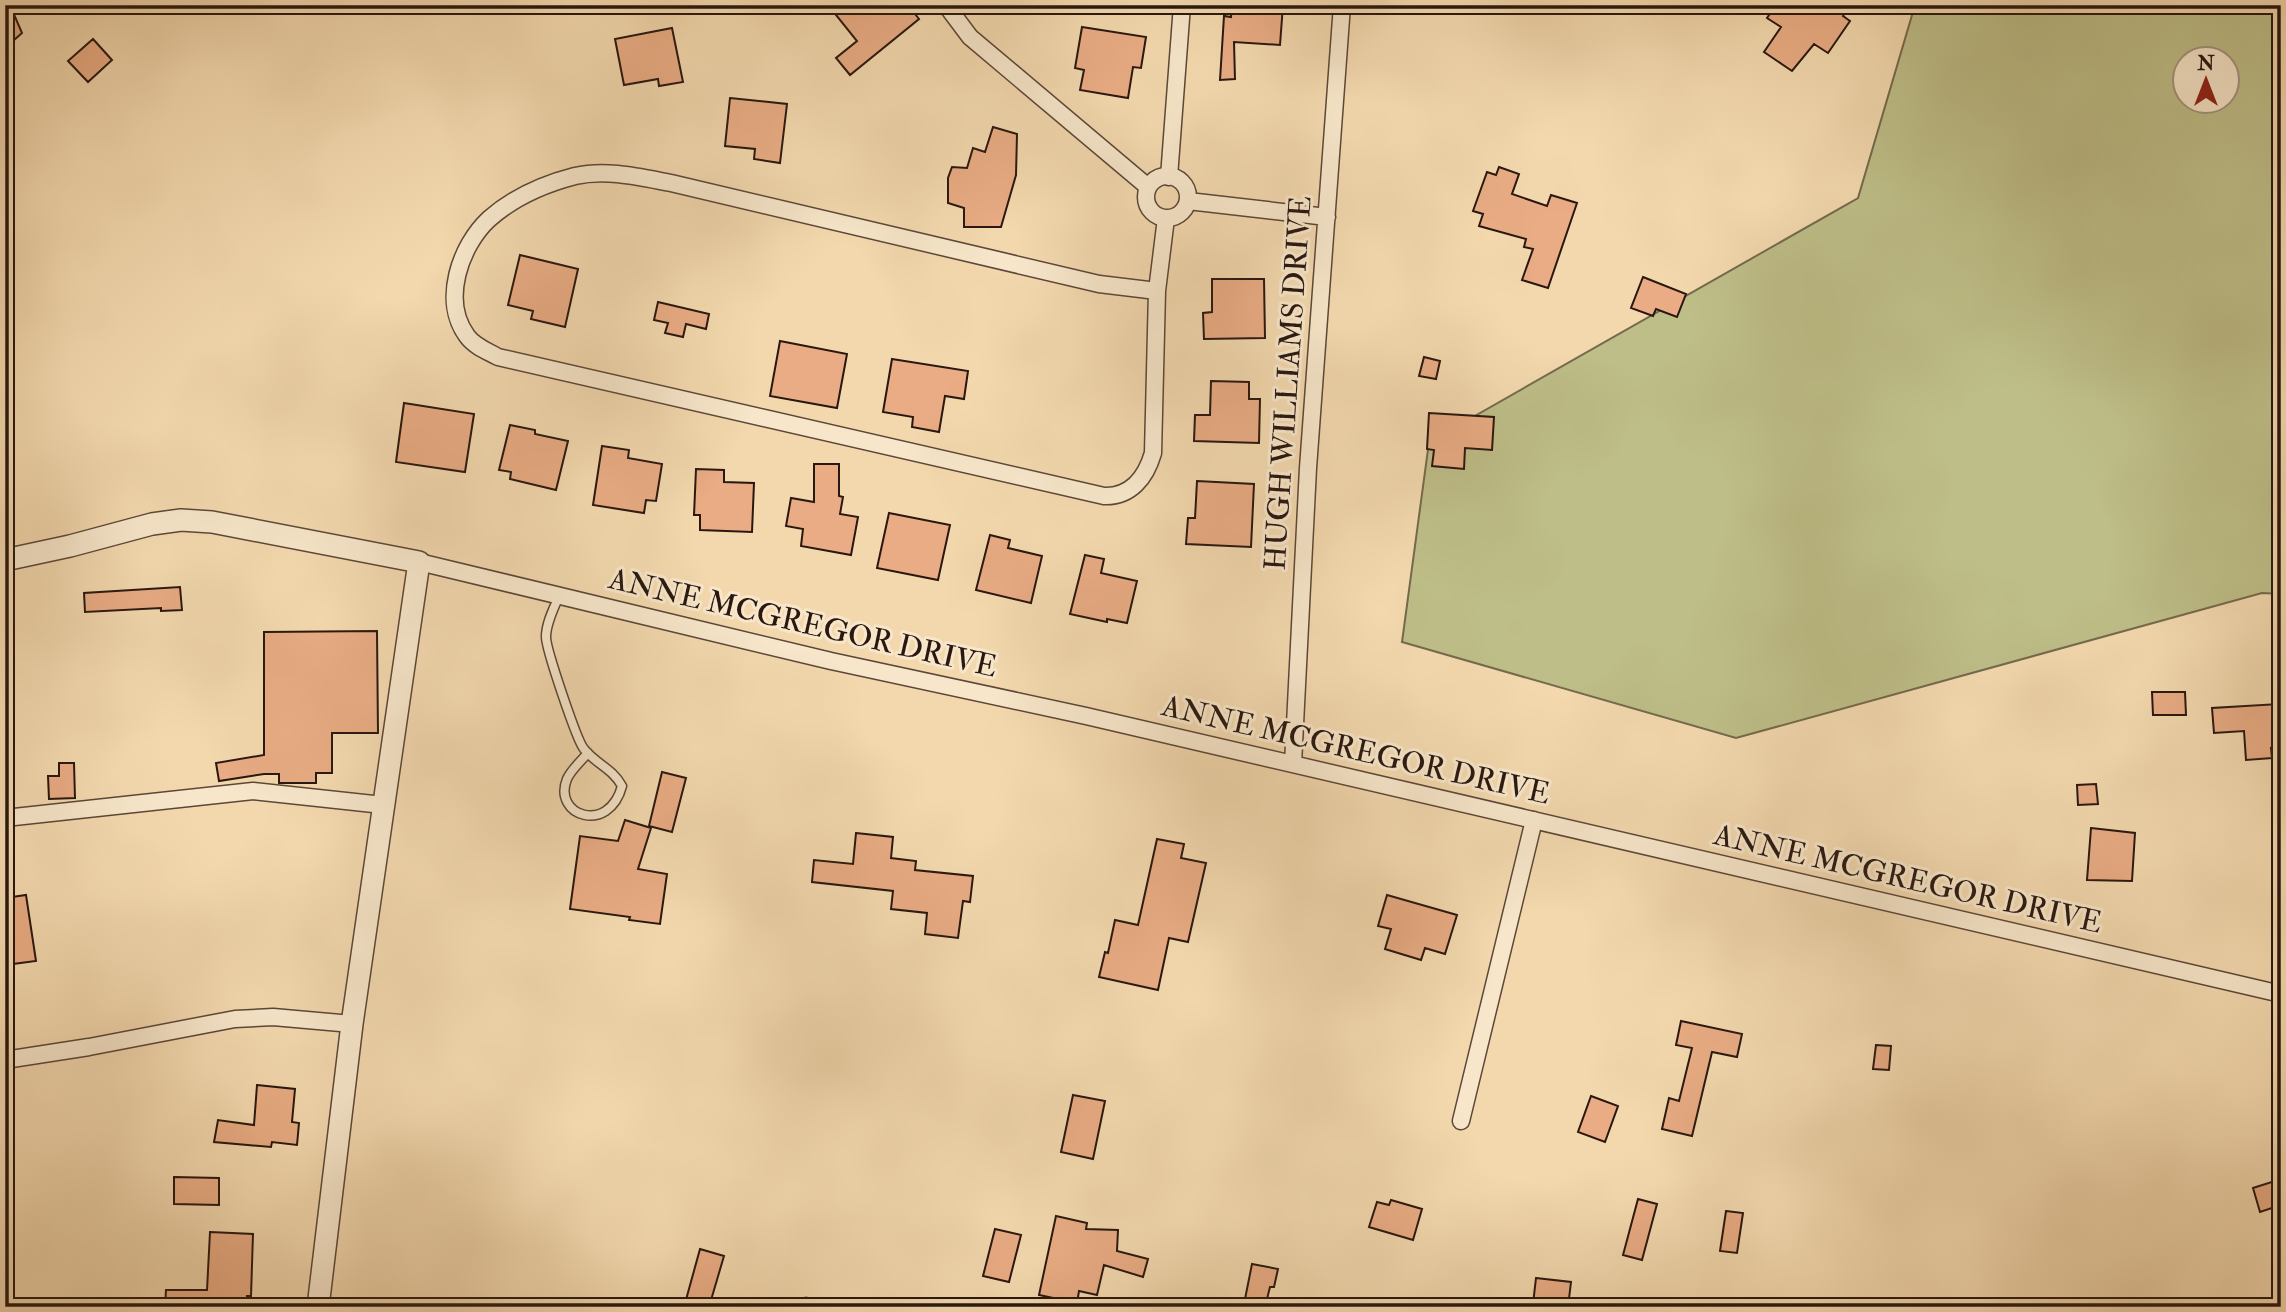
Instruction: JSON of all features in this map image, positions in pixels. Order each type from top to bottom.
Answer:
[{"type":"street","points":[[946,5],[971,37],[1148,187]]},
{"type":"street","points":[[1169,177],[1182,5]]},
{"type":"street","name":"HUGH WILLIAMS DRIVE","points":[[1293,764],[1308,468],[1342,5]]},
{"type":"street","points":[[1157,291],[1099,284],[671,183],[598,173],[576,176],[541,187],[512,202],[487,221],[466,250],[456,277],[455,296],[457,316],[468,338],[498,357],[1116,497],[1139,481],[1150,464],[1153,453],[1157,291],[1166,218]]},
{"type":"street","points":[[1169,177],[1181,182],[1188,201],[1184,210],[1176,216],[1158,216],[1147,202],[1148,187],[1155,181],[1169,177]]},
{"type":"street","points":[[1188,201],[1328,217]]},
{"type":"street","points":[[5,560],[70,547],[152,524],[181,520],[212,522],[419,562],[352,1024],[317,1307]]},
{"type":"street","name":"ANNE MCGREGOR DRIVE","points":[[419,562],[831,661],[1086,716],[2281,994]]},
{"type":"street","points":[[5,818],[253,791],[383,804]]},
{"type":"street","points":[[1461,1121],[1534,820]]},
{"type":"street","points":[[5,1060],[235,1019],[272,1017],[352,1024]]},
{"type":"lane","points":[[559,596],[551,614],[546,637],[574,728],[581,747],[616,775],[622,786],[618,800],[610,810],[594,816],[578,814],[568,805],[565,793],[567,778],[588,753]]},
{"type":"green space","points":[[1915,5],[2281,5],[2281,594],[2262,593],[1736,738],[1402,642],[1429,442],[1858,198]]},
{"type":"building","points":[[5,5],[10,5],[22,33],[5,48]]},
{"type":"building","points":[[828,5],[889,5],[894,11],[902,5],[908,5],[919,19],[850,75],[836,58],[857,41]]},
{"type":"building","points":[[1232,5],[1283,5],[1280,45],[1234,42],[1235,79],[1220,80],[1224,16],[1231,17]]},
{"type":"building","points":[[1776,5],[1850,5],[1843,16],[1850,21],[1828,53],[1814,44],[1792,71],[1764,52],[1781,27],[1767,18]]},
{"type":"building","points":[[1082,27],[1146,37],[1141,68],[1133,67],[1128,98],[1080,90],[1084,70],[1075,68]]},
{"type":"building","points":[[672,28],[683,82],[659,86],[658,79],[624,85],[615,39]]},
{"type":"building","points":[[93,39],[112,60],[88,82],[68,61]]},
{"type":"building","points":[[730,98],[787,104],[780,163],[754,159],[755,149],[725,146]]},
{"type":"building","points":[[993,127],[1017,134],[1016,175],[1001,227],[964,227],[964,208],[948,203],[948,178],[952,167],[967,168],[973,148],[985,152]]},
{"type":"building","points":[[1499,167],[1519,174],[1512,194],[1547,206],[1551,195],[1577,203],[1548,288],[1522,280],[1533,249],[1524,247],[1526,239],[1479,226],[1483,214],[1473,211],[1487,172],[1496,175]]},
{"type":"building","points":[[520,255],[578,269],[565,327],[531,319],[533,311],[508,305]]},
{"type":"building","points":[[1643,277],[1686,294],[1677,317],[1656,309],[1653,316],[1631,308]]},
{"type":"building","points":[[1212,279],[1264,279],[1265,338],[1204,339],[1203,313],[1212,312]]},
{"type":"building","points":[[658,302],[709,314],[706,329],[686,324],[683,337],[665,333],[668,323],[654,320]]},
{"type":"building","points":[[780,341],[847,354],[837,408],[770,396]]},
{"type":"building","points":[[1424,357],[1440,361],[1436,379],[1419,376]]},
{"type":"building","points":[[892,359],[968,371],[964,399],[945,396],[939,432],[912,427],[913,417],[883,412]]},
{"type":"building","points":[[1211,381],[1249,382],[1249,399],[1260,399],[1259,443],[1194,441],[1195,415],[1210,415]]},
{"type":"building","points":[[404,403],[474,414],[465,472],[396,462]]},
{"type":"building","points":[[1429,413],[1494,417],[1492,450],[1465,448],[1464,469],[1432,466],[1434,450],[1427,449]]},
{"type":"building","points":[[510,425],[568,441],[556,490],[510,479],[511,472],[499,470]]},
{"type":"building","points":[[602,446],[629,450],[628,458],[662,464],[656,501],[646,500],[644,513],[593,505]]},
{"type":"building","points":[[814,464],[839,464],[839,496],[843,497],[840,514],[858,517],[851,555],[801,546],[803,529],[786,526],[791,498],[814,502]]},
{"type":"building","points":[[696,469],[724,470],[724,482],[754,483],[752,532],[700,530],[700,515],[694,515]]},
{"type":"building","points":[[1197,481],[1254,484],[1251,547],[1186,544],[1188,518],[1195,518]]},
{"type":"building","points":[[889,513],[950,525],[938,580],[877,568]]},
{"type":"building","points":[[990,535],[1010,540],[1008,548],[1042,556],[1031,603],[976,590]]},
{"type":"building","points":[[1085,555],[1104,559],[1101,573],[1137,581],[1127,623],[1107,619],[1107,622],[1070,614]]},
{"type":"building","points":[[180,587],[182,610],[161,611],[161,608],[85,612],[84,593]]},
{"type":"building","points":[[377,631],[378,733],[332,733],[332,773],[316,773],[316,783],[279,783],[279,774],[219,781],[216,763],[264,755],[264,632]]},
{"type":"building","points":[[2152,692],[2185,692],[2186,715],[2153,715]]},
{"type":"building","points":[[2279,704],[2281,747],[2271,748],[2272,758],[2246,760],[2244,731],[2214,733],[2212,708]]},
{"type":"building","points":[[59,763],[74,763],[75,798],[49,799],[48,776],[59,776]]},
{"type":"building","points":[[662,772],[686,778],[672,832],[649,826]]},
{"type":"building","points":[[2096,784],[2098,804],[2078,805],[2077,785]]},
{"type":"building","points":[[625,820],[651,828],[638,869],[667,874],[660,924],[570,909],[580,836],[618,841]]},
{"type":"building","points":[[2091,828],[2135,833],[2132,881],[2087,880]]},
{"type":"building","points":[[856,833],[893,837],[891,858],[916,861],[915,870],[973,876],[970,902],[963,901],[958,938],[925,934],[927,913],[891,909],[893,891],[812,882],[814,860],[853,864]]},
{"type":"building","points":[[1157,839],[1184,844],[1181,858],[1206,863],[1188,942],[1169,938],[1158,990],[1099,977],[1105,952],[1108,953],[1115,920],[1138,925]]},
{"type":"building","points":[[26,895],[36,961],[5,965],[5,898]]},
{"type":"building","points":[[1387,895],[1457,915],[1445,954],[1425,948],[1421,960],[1385,949],[1391,929],[1378,926]]},
{"type":"building","points":[[1681,1021],[1742,1034],[1737,1057],[1712,1052],[1692,1136],[1662,1129],[1669,1098],[1679,1101],[1692,1048],[1676,1045]]},
{"type":"building","points":[[1876,1045],[1891,1046],[1889,1070],[1873,1069]]},
{"type":"building","points":[[257,1085],[295,1089],[292,1122],[299,1123],[297,1145],[272,1142],[271,1147],[214,1142],[218,1120],[254,1125]]},
{"type":"building","points":[[1073,1095],[1105,1101],[1093,1159],[1061,1152]]},
{"type":"building","points":[[1591,1096],[1618,1106],[1605,1142],[1578,1132]]},
{"type":"building","points":[[174,1177],[219,1178],[219,1205],[174,1204]]},
{"type":"building","points":[[2281,1179],[2281,1205],[2260,1212],[2253,1188]]},
{"type":"building","points":[[1638,1199],[1657,1204],[1642,1260],[1623,1255]]},
{"type":"building","points":[[1391,1200],[1422,1209],[1413,1240],[1369,1227],[1377,1202],[1389,1205]]},
{"type":"building","points":[[1726,1211],[1743,1213],[1737,1253],[1720,1251]]},
{"type":"building","points":[[1056,1216],[1087,1223],[1086,1229],[1118,1230],[1117,1251],[1148,1259],[1143,1277],[1104,1265],[1097,1295],[1079,1291],[1077,1303],[1039,1295]]},
{"type":"building","points":[[995,1229],[1021,1235],[1009,1282],[983,1276]]},
{"type":"building","points":[[210,1232],[253,1234],[251,1296],[247,1296],[247,1307],[165,1307],[166,1290],[207,1290]]},
{"type":"building","points":[[700,1249],[724,1256],[709,1307],[684,1307]]},
{"type":"building","points":[[1252,1264],[1278,1269],[1265,1307],[1244,1304]]},
{"type":"building","points":[[1536,1278],[1571,1282],[1568,1307],[1540,1307],[1541,1305],[1533,1304]]}]
